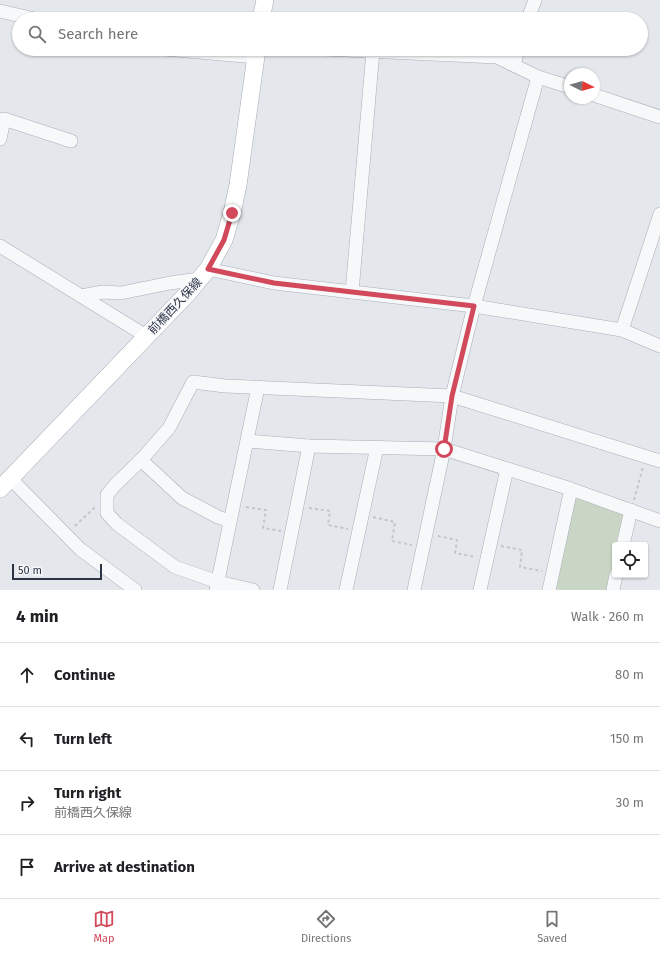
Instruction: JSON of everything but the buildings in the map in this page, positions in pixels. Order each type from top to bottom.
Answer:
[{"type":"main road","points":[[262,12],[265,0]]},
{"type":"main road","name":"前橋西久保線","points":[[5,484],[188,293],[204,274],[224,240],[238,185],[256,56]]},
{"type":"street","points":[[531,12],[535,0]]},
{"type":"street","points":[[0,11],[12,14]]},
{"type":"street","points":[[352,292],[373,56]]},
{"type":"street","points":[[476,56],[497,57],[538,77],[564,85]]},
{"type":"street","points":[[514,65],[516,56]]},
{"type":"street","points":[[414,590],[444,449],[452,396],[474,306],[538,77]]},
{"type":"street","points":[[600,97],[660,116]]},
{"type":"street","points":[[0,140],[4,119],[71,141]]},
{"type":"street","points":[[622,330],[660,214]]},
{"type":"street","points":[[0,246],[146,336]]},
{"type":"street","points":[[81,296],[103,292],[121,293],[204,274],[474,306],[622,330],[660,346]]},
{"type":"street","points":[[253,590],[217,586],[175,568],[117,524],[107,513],[107,495],[169,428],[193,382],[224,386],[452,396],[660,461]]},
{"type":"street","points":[[217,586],[258,387]]},
{"type":"street","points":[[248,441],[309,446],[444,449],[571,490],[660,521]]},
{"type":"street","points":[[280,590],[309,446]]},
{"type":"street","points":[[346,590],[377,447]]},
{"type":"street","points":[[141,460],[182,498],[218,517],[230,521]]},
{"type":"street","points":[[480,590],[507,469]]},
{"type":"street","points":[[5,484],[80,548],[135,590]]},
{"type":"street","points":[[549,590],[571,490]]},
{"type":"street","points":[[624,542],[631,510]]},
{"type":"street","points":[[613,590],[615,578]]},
{"type":"path","points":[[631,510],[646,457]]},
{"type":"path","points":[[72,529],[107,495]]},
{"type":"path","points":[[233,504],[266,510],[263,528],[292,533]]},
{"type":"path","points":[[297,506],[330,511],[328,525],[359,531]]},
{"type":"path","points":[[363,515],[395,522],[392,541],[423,547]]},
{"type":"path","points":[[426,533],[457,540],[455,553],[487,559]]},
{"type":"path","points":[[490,544],[522,550],[520,566],[553,574]]},
{"type":"green space","points":[[582,497],[622,511],[625,518],[620,542],[612,542],[612,576],[609,590],[561,590],[552,588],[572,501]]},
{"type":"route","points":[[232,213],[224,240],[208,269],[274,283],[474,306],[452,396],[444,449]]}]
